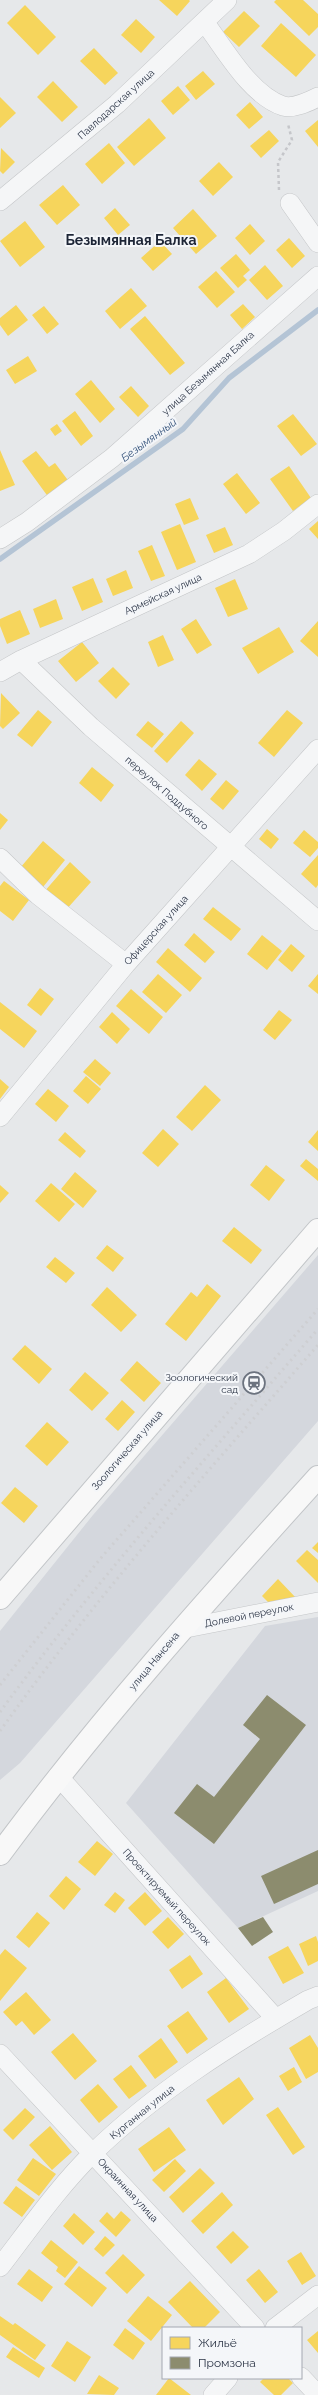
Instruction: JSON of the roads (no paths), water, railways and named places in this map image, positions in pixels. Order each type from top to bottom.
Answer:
[{"type":"main road","name":"Зоологическая улица","points":[[0,1598],[318,1230]]},
{"type":"main road","name":"улица Нансена","points":[[0,1854],[58,1776],[181,1629],[318,1477]]},
{"type":"street","name":"Павлодарская улица","points":[[0,201],[117,104],[205,23],[227,0]]},
{"type":"street","points":[[205,23],[258,92],[284,106],[305,104],[318,97]]},
{"type":"street","points":[[290,203],[318,243]]},
{"type":"street","name":"улица Безымянная Балка","points":[[0,539],[28,522],[112,458],[318,276]]},
{"type":"street","name":"Армейская улица","points":[[0,672],[21,660],[249,554],[284,531],[318,504]]},
{"type":"street","name":"переулок Поддубного","points":[[21,660],[91,727],[318,921]]},
{"type":"street","name":"Офицерская улица","points":[[0,1117],[126,964],[318,749]]},
{"type":"street","points":[[0,858],[38,895],[126,964]]},
{"type":"street","name":"Долевой переулок","points":[[181,1629],[318,1602]]},
{"type":"street","name":"Проектируемый переулок","points":[[58,1776],[276,2019]]},
{"type":"street","name":"Курганная улица","points":[[0,2267],[46,2207],[94,2153],[158,2096],[238,2041],[318,1996]]},
{"type":"street","name":"Окраинная улица","points":[[0,2054],[94,2153],[254,2327]]},
{"type":"street","points":[[276,2327],[318,2295]]},
{"type":"street","points":[[302,2378],[318,2395]]},
{"type":"street","points":[[213,2395],[227,2379]]},
{"type":"waterway","name":"Безымянный","points":[[0,559],[183,429],[229,378],[318,310]]},
{"type":"railway","points":[[0,1685],[100,1559],[318,1309]]},
{"type":"railway","points":[[0,1712],[37,1662],[115,1565],[195,1470],[318,1329]]},
{"type":"railway","points":[[0,1731],[114,1582],[318,1345]]},
{"type":"place","name":"Зоологический сад","points":[[254,1383]]},
{"type":"district","name":"Безымянная Балка","points":[[131,240]]}]
